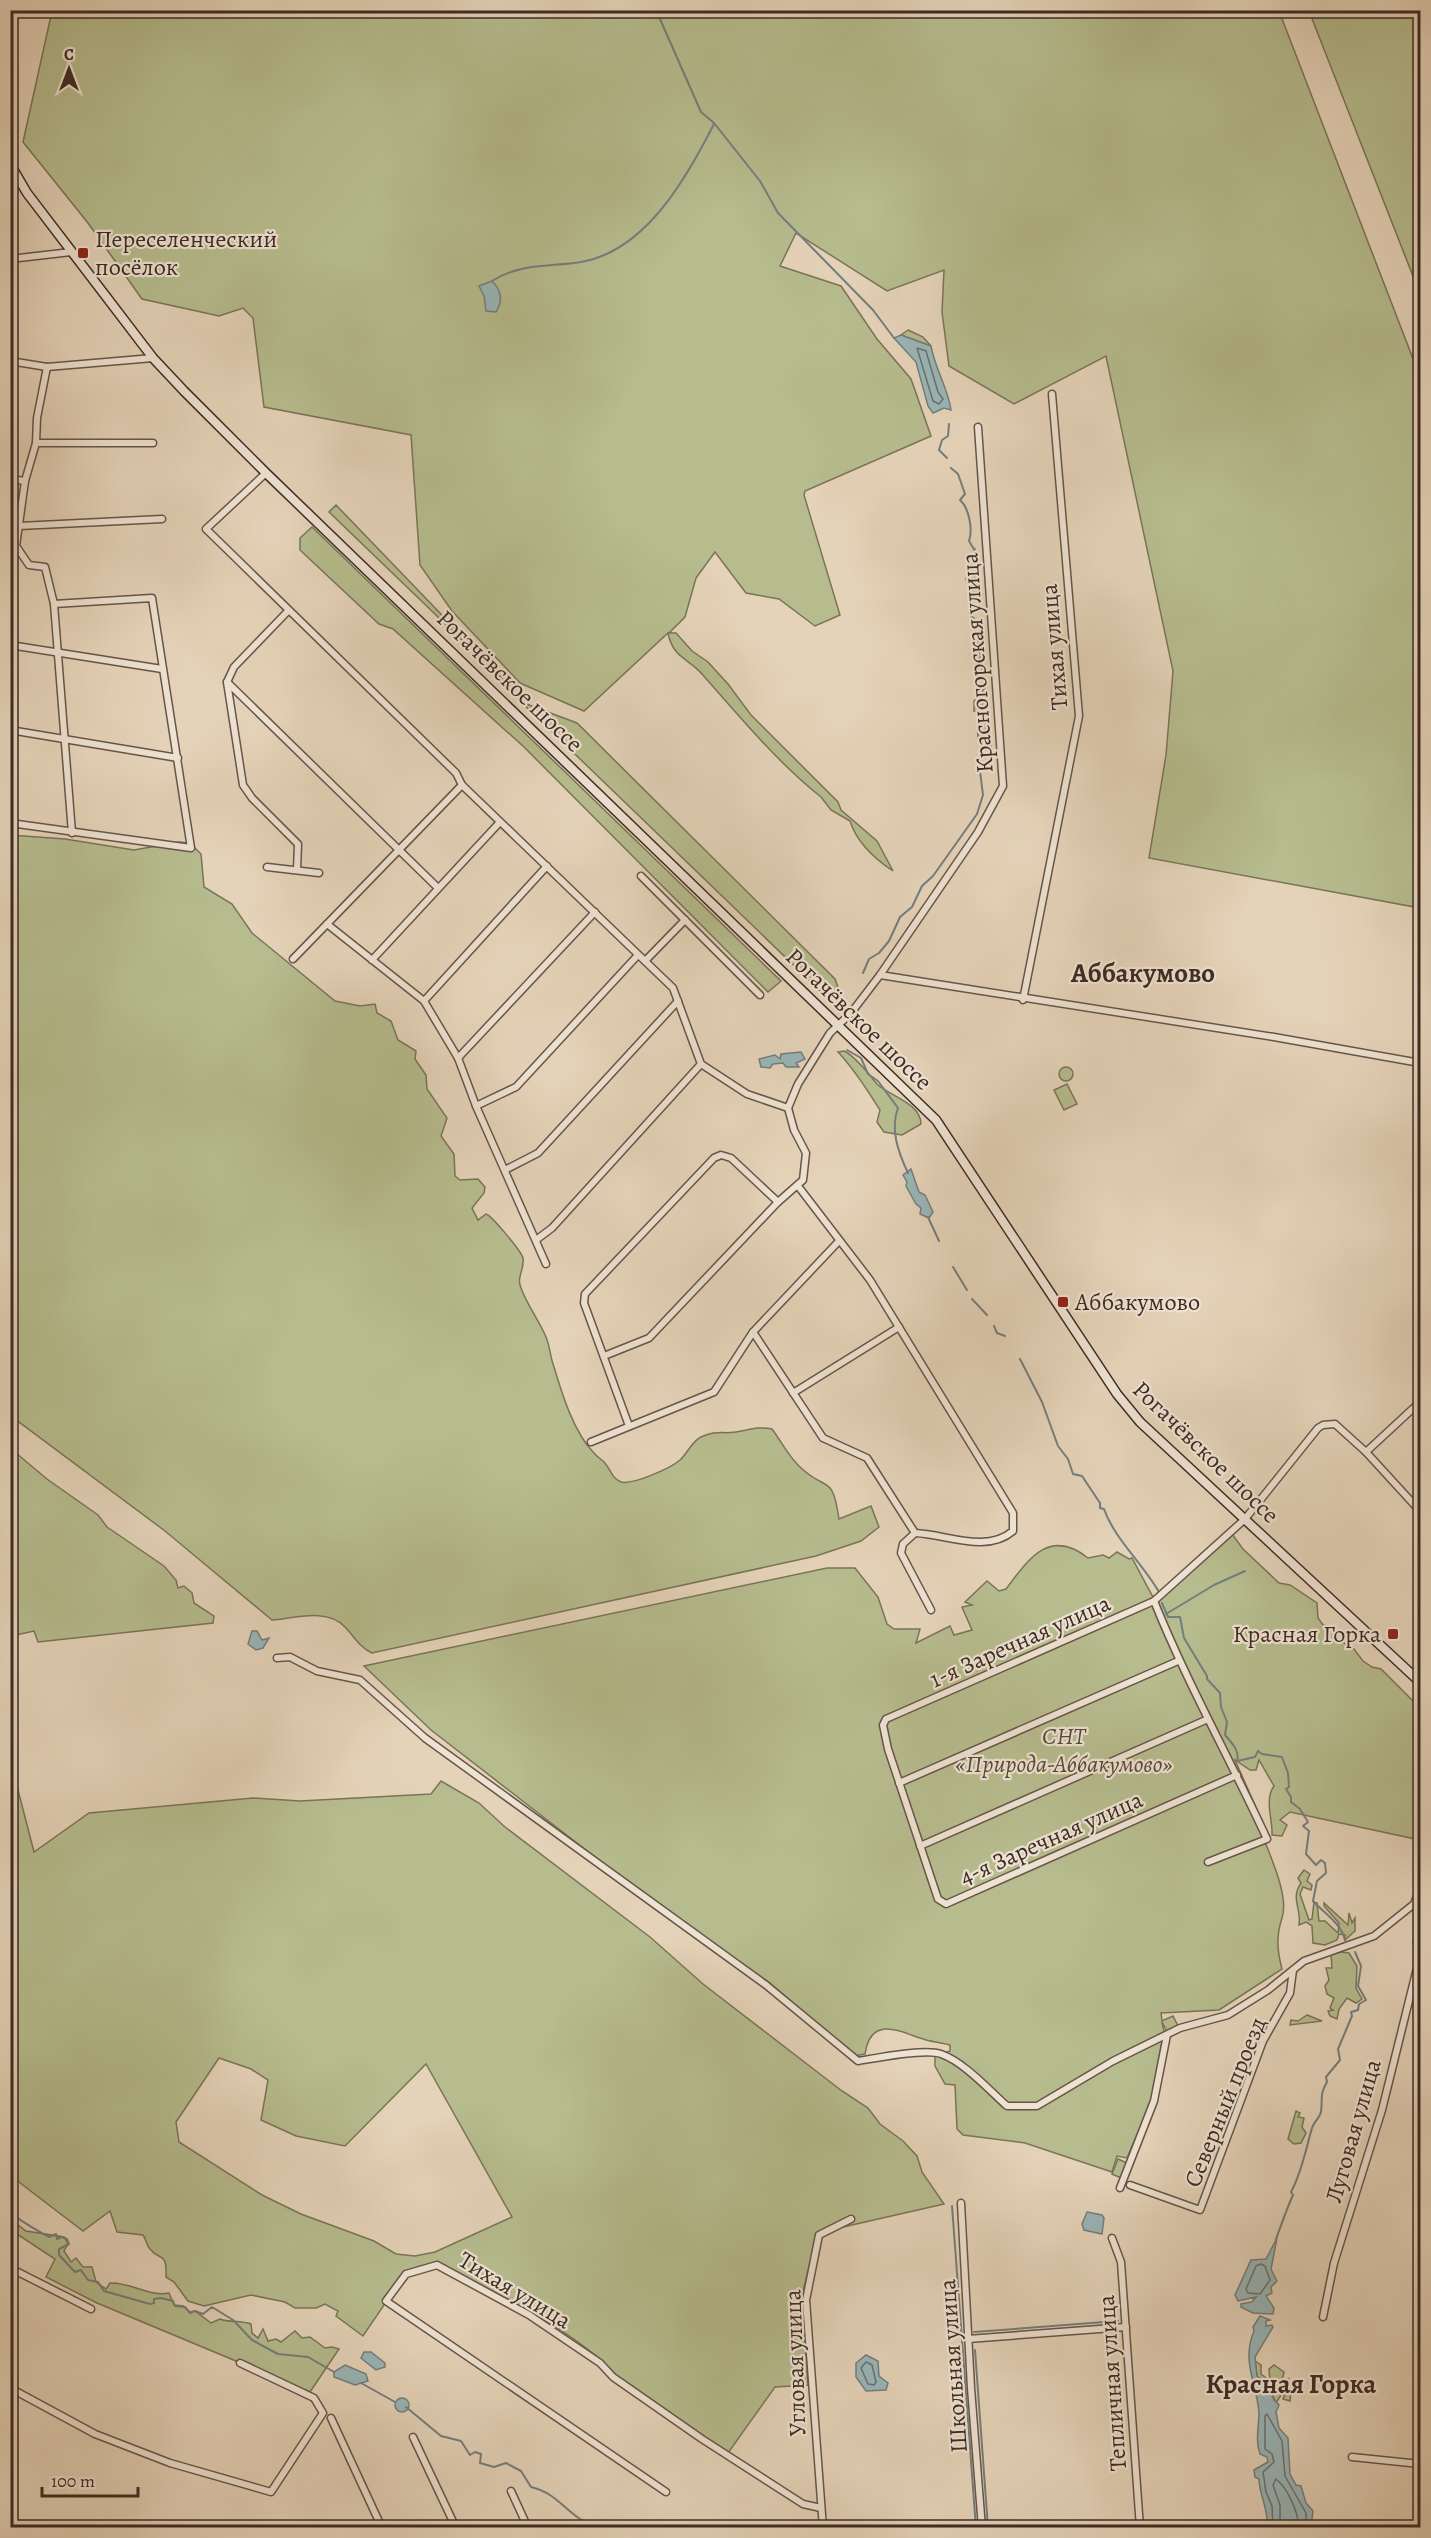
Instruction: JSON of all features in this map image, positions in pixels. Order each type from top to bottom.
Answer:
[{"type":"main road","name":"Рогачёвское шоссе","points":[[10,164],[27,193],[153,358],[266,473],[926,1109],[945,1131],[1117,1394],[1140,1422],[1420,1682]]},
{"type":"street","points":[[10,259],[71,252]]},
{"type":"street","points":[[10,361],[47,367],[153,358]]},
{"type":"street","points":[[10,551],[16,546],[26,481],[36,443],[37,418],[47,367]]},
{"type":"street","name":"Тихая улица","points":[[1023,1000],[1080,716],[1052,394]]},
{"type":"street","name":"Красногорская улица","points":[[788,1108],[804,1074],[838,1025],[880,975],[978,832],[1003,786],[978,427]]},
{"type":"street","points":[[36,443],[153,443]]},
{"type":"street","points":[[266,473],[206,529],[456,773],[462,785],[673,988],[701,1064],[747,1094],[788,1108],[794,1130],[806,1153],[806,1170],[798,1186],[778,1202],[649,1338],[604,1356]]},
{"type":"street","points":[[10,479],[26,481]]},
{"type":"street","points":[[19,526],[162,519]]},
{"type":"street","points":[[16,546],[29,565],[45,567],[54,604],[72,833]]},
{"type":"street","points":[[10,823],[191,848],[152,598],[54,604]]},
{"type":"street","points":[[288,611],[234,667],[227,682],[243,784],[252,798],[298,844],[297,870]]},
{"type":"street","points":[[10,645],[162,669]]},
{"type":"street","points":[[227,682],[438,888]]},
{"type":"street","points":[[10,730],[178,758]]},
{"type":"street","points":[[293,959],[462,785]]},
{"type":"street","points":[[372,960],[500,822]]},
{"type":"street","points":[[424,1001],[547,866]]},
{"type":"street","points":[[267,867],[319,873]]},
{"type":"street","points":[[641,876],[760,995]]},
{"type":"street","points":[[458,1058],[595,912]]},
{"type":"street","points":[[645,961],[685,920]]},
{"type":"street","points":[[327,924],[424,1001],[458,1058],[476,1106],[546,1264]]},
{"type":"street","points":[[476,1106],[516,1087],[638,955]]},
{"type":"street","points":[[880,975],[1023,1000],[1274,1037],[1420,1064]]},
{"type":"street","points":[[505,1170],[538,1153],[678,1001]]},
{"type":"street","points":[[536,1240],[552,1228],[701,1064]]},
{"type":"street","points":[[629,1426],[584,1303],[585,1294],[714,1158],[721,1155],[731,1158],[778,1202]]},
{"type":"street","points":[[753,1332],[823,1438],[867,1458],[915,1533],[955,1540],[996,1540],[1013,1531],[1014,1518],[870,1280],[798,1186]]},
{"type":"street","points":[[591,1442],[714,1392],[753,1332],[839,1241]]},
{"type":"street","points":[[793,1393],[898,1327]]},
{"type":"street","points":[[1420,1402],[1366,1452],[1420,1511]]},
{"type":"street","name":"1-я Заречная улица","points":[[899,1783],[883,1725],[886,1719],[1154,1602],[1245,1519],[1277,1476],[1323,1425],[1340,1427],[1366,1452]]},
{"type":"street","points":[[915,1533],[903,1544],[901,1553],[931,1610]]},
{"type":"street","points":[[1154,1602],[1178,1661],[1237,1774],[1267,1839],[1208,1862]]},
{"type":"street","points":[[277,1658],[290,1657],[317,1671],[360,1680],[425,1738],[766,1984],[858,2061],[925,2051],[941,2054],[970,2074],[1007,2106],[1037,2106],[1113,2061],[1167,2035],[1200,2020],[1228,2015],[1255,1999],[1302,1963],[1374,1936],[1414,1904],[1420,1892]]},
{"type":"street","points":[[1178,1661],[899,1783],[920,1846],[1208,1719]]},
{"type":"street","name":"4-я Заречная улица","points":[[920,1846],[938,1899],[946,1904],[1237,1774]]},
{"type":"street","name":"Луговая улица","points":[[1323,2317],[1334,2263],[1382,2110],[1420,1956]]},
{"type":"street","name":"Северный проезд","points":[[1130,2185],[1200,2210],[1263,2041],[1290,1993],[1293,1970]]},
{"type":"street","points":[[1120,2187],[1154,2101],[1167,2035]]},
{"type":"street","name":"Школьная улица","points":[[961,2203],[982,2528]]},
{"type":"street","name":"Угловая улица","points":[[823,2528],[806,2300],[819,2235],[851,2218]]},
{"type":"street","name":"Тепличная улица","points":[[1112,2238],[1120,2254],[1140,2528]]},
{"type":"street","name":"Тихая улица","points":[[666,2492],[386,2301],[406,2274],[437,2265],[529,2315],[600,2363],[613,2377],[702,2439],[803,2504],[821,2508]]},
{"type":"street","points":[[10,2268],[91,2309]]},
{"type":"street","points":[[968,2339],[1126,2327]]},
{"type":"street","points":[[10,2388],[95,2434],[171,2463],[272,2492],[323,2413],[315,2398],[240,2363]]},
{"type":"street","points":[[332,2418],[382,2528]]},
{"type":"street","points":[[413,2437],[456,2528]]},
{"type":"street","points":[[1352,2457],[1420,2464]]},
{"type":"street","points":[[511,2491],[528,2528]]},
{"type":"green space","points":[[52,11],[1279,11],[1420,377],[1420,908],[1149,858],[1166,755],[1173,671],[1106,356],[1014,404],[949,366],[942,312],[944,270],[887,291],[796,233],[780,266],[841,286],[877,339],[911,379],[931,436],[805,491],[804,495],[840,615],[815,626],[779,599],[746,593],[715,552],[696,578],[685,617],[669,633],[676,633],[692,651],[708,662],[751,715],[838,802],[841,810],[877,841],[893,871],[867,850],[850,821],[831,810],[821,797],[759,738],[702,674],[677,653],[668,633],[584,711],[520,683],[452,611],[420,565],[411,435],[264,407],[253,318],[243,308],[219,316],[142,299],[88,223],[23,142]]},
{"type":"green space","points":[[1309,11],[1420,11],[1420,294]]},
{"type":"green space","points":[[908,330],[923,337],[931,346],[901,335]]},
{"type":"green space","points":[[336,505],[515,691],[329,512]]},
{"type":"green space","points":[[312,527],[781,981],[768,992],[524,747],[393,629],[379,624],[300,550],[300,538]]},
{"type":"green space","points":[[979,696],[987,704],[991,746],[982,749],[978,730],[980,712],[974,711],[974,701]]},
{"type":"green space","points":[[521,702],[577,723],[835,979],[844,1004],[837,1007]]},
{"type":"green space","points":[[10,835],[65,839],[134,850],[179,842],[190,843],[201,854],[204,887],[232,904],[252,933],[335,1001],[360,1006],[375,1004],[377,1013],[391,1021],[398,1040],[416,1051],[415,1059],[426,1075],[427,1089],[447,1118],[441,1136],[454,1154],[455,1176],[460,1180],[478,1179],[485,1187],[484,1193],[472,1208],[478,1220],[486,1214],[489,1216],[521,1254],[523,1262],[520,1284],[546,1337],[570,1413],[587,1445],[618,1480],[621,1482],[634,1481],[669,1467],[680,1460],[698,1439],[706,1435],[767,1428],[772,1429],[796,1463],[809,1475],[831,1489],[839,1519],[871,1506],[879,1527],[861,1541],[816,1556],[372,1653],[338,1621],[330,1618],[311,1616],[272,1620],[165,1531],[11,1416]]},
{"type":"green space","points":[[844,1051],[866,1070],[877,1084],[910,1105],[920,1117],[921,1124],[902,1135],[884,1132],[877,1122],[880,1110],[856,1073],[838,1052]]},
{"type":"green space","points":[[1066,1067],[1071,1069],[1073,1074],[1071,1079],[1066,1081],[1061,1079],[1059,1074],[1061,1069]]},
{"type":"green space","points":[[1067,1084],[1077,1104],[1064,1110],[1054,1090]]},
{"type":"green space","points":[[10,1448],[47,1479],[98,1515],[107,1527],[164,1566],[176,1580],[178,1588],[184,1586],[192,1593],[194,1603],[214,1616],[213,1623],[38,1642],[34,1631],[11,1636]]},
{"type":"green space","name":"СНТ «Природа-Аббакумово»","points":[[1232,1534],[1243,1549],[1279,1583],[1290,1585],[1317,1603],[1318,1618],[1323,1625],[1329,1626],[1336,1638],[1354,1649],[1363,1661],[1372,1667],[1381,1669],[1420,1708],[1420,1840],[1290,1812],[1280,1820],[1287,1825],[1282,1836],[1272,1835],[1269,1804],[1274,1786],[1259,1760],[1256,1770],[1250,1770],[1235,1760],[1270,1839],[1265,1842],[1282,1890],[1284,1910],[1278,1943],[1282,1969],[1219,2010],[1161,2013],[1162,2021],[1173,2016],[1178,2026],[1167,2031],[1162,2022],[1164,2031],[1151,2102],[1127,2158],[1117,2156],[1112,2172],[1025,2143],[963,2135],[957,2129],[955,2085],[945,2084],[935,2066],[935,2056],[950,2051],[950,2045],[889,2029],[874,2034],[868,2041],[865,2054],[854,2056],[770,1983],[635,1888],[431,1730],[364,1666],[827,1568],[855,1568],[878,1597],[887,1624],[894,1629],[920,1629],[916,1643],[950,1626],[954,1635],[972,1630],[962,1607],[972,1605],[965,1602],[987,1581],[999,1591],[1006,1589],[1031,1558],[1051,1547],[1062,1546],[1074,1549],[1088,1558],[1103,1555],[1109,1558],[1117,1552],[1129,1559],[1132,1558],[1153,1597]]},
{"type":"green space","points":[[10,1759],[34,1852],[89,1813],[253,1798],[300,1801],[431,1794],[441,1781],[479,1803],[505,1827],[650,1937],[703,1984],[842,2091],[868,2108],[880,2124],[903,2141],[917,2156],[922,2172],[944,2204],[817,2233],[802,2296],[808,2385],[775,2387],[728,2453],[615,2374],[578,2342],[531,2312],[438,2262],[407,2271],[363,2336],[336,2316],[338,2311],[325,2304],[316,2308],[295,2308],[285,2302],[251,2295],[204,2306],[188,2301],[174,2282],[166,2277],[164,2260],[150,2249],[143,2235],[117,2232],[110,2211],[83,2231],[11,2176]],"holes":[[[219,2058],[251,2069],[268,2080],[261,2120],[296,2136],[345,2146],[426,2064],[512,2217],[435,2252],[415,2256],[396,2254],[374,2241],[301,2214],[262,2195],[179,2142],[176,2122]]]},
{"type":"green space","points":[[1304,1870],[1310,1874],[1307,1881],[1312,1885],[1311,1890],[1303,1887],[1300,1894],[1309,1920],[1312,1919],[1314,1902],[1317,1903],[1319,1921],[1325,1921],[1338,1933],[1339,1923],[1324,1903],[1348,1925],[1349,1913],[1352,1923],[1355,1918],[1355,1931],[1345,1940],[1345,1935],[1339,1934],[1337,1940],[1325,1945],[1313,1943],[1312,1926],[1306,1922],[1299,1925],[1296,1894],[1301,1883],[1298,1878]]},
{"type":"green space","points":[[1417,1919],[1420,1919],[1420,1946],[1413,1944]]},
{"type":"green space","points":[[1349,1953],[1357,1966],[1356,1988],[1362,1999],[1356,2003],[1347,1998],[1339,2009],[1337,2019],[1330,2016],[1328,2011],[1333,2010],[1330,2008],[1334,1998],[1327,1994],[1325,1986],[1329,1980],[1326,1968],[1332,1968],[1331,1954]]},
{"type":"green space","points":[[1307,2015],[1322,2021],[1290,2025],[1291,2020],[1298,2021]]},
{"type":"green space","points":[[1296,2111],[1300,2113],[1298,2117],[1304,2118],[1302,2127],[1306,2133],[1301,2143],[1294,2144],[1288,2139]]},
{"type":"green space","points":[[1118,2159],[1127,2163],[1121,2178],[1112,2174]]},
{"type":"green space","points":[[10,2219],[26,2231],[64,2237],[68,2244],[64,2251],[71,2262],[76,2258],[83,2267],[92,2267],[96,2282],[106,2289],[110,2283],[118,2283],[154,2293],[169,2293],[174,2305],[183,2306],[190,2312],[195,2311],[211,2323],[220,2319],[251,2324],[252,2333],[258,2338],[263,2329],[268,2341],[276,2339],[281,2342],[295,2331],[302,2338],[310,2337],[325,2348],[339,2349],[310,2392],[97,2303],[46,2277],[55,2259],[17,2234],[11,2235]]},
{"type":"green space","points":[[1255,2361],[1261,2365],[1261,2374],[1270,2381],[1269,2369],[1274,2365],[1284,2372],[1282,2381],[1288,2379],[1282,2388],[1287,2388],[1291,2392],[1290,2401],[1283,2399],[1285,2394],[1283,2392],[1276,2403],[1270,2389],[1257,2376]]},
{"type":"water","points":[[492,281],[500,296],[500,304],[496,312],[486,311],[484,296],[479,286]]},
{"type":"water","points":[[901,335],[931,346],[951,410],[944,408],[933,413],[928,406],[916,362],[894,338]]},
{"type":"water","points":[[975,550],[979,568],[975,577],[982,595],[971,594],[966,579]]},
{"type":"water","points":[[801,1052],[805,1059],[796,1063],[799,1067],[786,1067],[783,1063],[773,1064],[770,1068],[761,1067],[759,1059],[775,1055],[780,1059],[781,1054]]},
{"type":"water","points":[[911,1169],[919,1192],[925,1195],[933,1212],[929,1218],[920,1214],[921,1208],[916,1204],[906,1186],[907,1182],[903,1175]]},
{"type":"water","points":[[252,1631],[257,1631],[262,1640],[269,1638],[263,1648],[256,1650],[248,1644]]},
{"type":"water","points":[[1087,2212],[1102,2215],[1104,2218],[1102,2234],[1084,2230],[1082,2224]]},
{"type":"water","points":[[1277,2238],[1271,2269],[1277,2281],[1271,2287],[1272,2293],[1266,2296],[1274,2308],[1273,2314],[1253,2313],[1241,2307],[1241,2304],[1252,2302],[1256,2297],[1238,2301],[1235,2295],[1251,2260],[1266,2259]]},
{"type":"water","points":[[1260,2316],[1270,2320],[1266,2321],[1266,2326],[1272,2325],[1273,2327],[1255,2357],[1257,2376],[1270,2389],[1274,2400],[1279,2405],[1276,2412],[1279,2428],[1288,2438],[1290,2474],[1296,2485],[1301,2486],[1306,2503],[1313,2511],[1311,2527],[1267,2527],[1267,2514],[1259,2479],[1255,2477],[1254,2470],[1268,2462],[1267,2457],[1260,2454],[1257,2439],[1258,2402],[1249,2363],[1253,2327]]},
{"type":"water","points":[[364,2352],[371,2352],[385,2363],[385,2367],[376,2370],[361,2358]]},
{"type":"water","points":[[866,2355],[878,2361],[879,2376],[888,2383],[886,2390],[866,2391],[856,2377],[856,2363]]},
{"type":"water","points":[[345,2365],[366,2374],[368,2381],[355,2385],[334,2377],[334,2372]]},
{"type":"water","points":[[402,2398],[407,2400],[409,2405],[407,2410],[402,2412],[397,2410],[395,2405],[397,2400]]},
{"type":"waterway","points":[[656,10],[701,112],[714,123],[760,181],[778,213],[873,310],[894,338]]},
{"type":"waterway","points":[[492,281],[524,268],[581,262],[604,255],[625,243],[662,209],[691,166],[714,124]]},
{"type":"waterway","points":[[947,458],[939,450],[942,440],[948,436],[949,424]]},
{"type":"waterway","points":[[951,468],[958,474],[965,494],[960,500],[968,513],[971,531],[969,541],[975,551]]},
{"type":"waterway","points":[[863,973],[869,959],[879,953],[889,941],[900,917],[912,907],[922,886],[933,876],[977,814],[983,795],[979,763],[982,749],[979,696],[986,686],[974,619],[969,613],[975,607],[969,601],[971,593]]},
{"type":"waterway","points":[[847,1050],[861,1058],[868,1074],[878,1081],[898,1108],[895,1124],[896,1140],[908,1173]]},
{"type":"waterway","points":[[928,1217],[939,1241]]},
{"type":"waterway","points":[[953,1267],[967,1290]]},
{"type":"waterway","points":[[972,1299],[987,1315]]},
{"type":"waterway","points":[[994,1326],[997,1333],[1005,1336]]},
{"type":"waterway","points":[[1020,1359],[1042,1402],[1058,1446],[1068,1459],[1073,1474],[1082,1476],[1100,1503],[1100,1508],[1104,1509],[1122,1541],[1159,1592]]},
{"type":"waterway","points":[[1166,1614],[1214,1585],[1245,1571]]},
{"type":"waterway","points":[[1162,1603],[1168,1617],[1180,1617],[1184,1638],[1207,1679],[1220,1693],[1221,1707],[1227,1722],[1225,1735],[1236,1750],[1237,1761],[1255,1757],[1258,1751],[1262,1754],[1282,1757],[1288,1773],[1289,1787],[1286,1789],[1291,1802],[1300,1809],[1308,1822],[1303,1826],[1309,1831],[1306,1854],[1316,1865],[1321,1860],[1325,1863],[1326,1873],[1317,1881],[1313,1901],[1336,1923],[1345,1940]]},
{"type":"waterway","points":[[1276,2239],[1293,2195],[1291,2192],[1301,2168],[1312,2128],[1321,2112],[1326,2077],[1340,2060],[1338,2049],[1352,2016],[1351,2012],[1358,2010],[1359,2004],[1366,2000],[1358,1986],[1361,1966],[1355,1952]]},
{"type":"waterway","points":[[952,2206],[976,2528]]},
{"type":"waterway","points":[[10,2212],[49,2237],[56,2234],[57,2239],[62,2237],[67,2239],[69,2244],[59,2249],[59,2255],[75,2272],[81,2270],[88,2280],[98,2282],[104,2291],[150,2304],[154,2303],[154,2299],[161,2298],[173,2301],[175,2306],[185,2307],[190,2313],[195,2311],[203,2314],[212,2307],[233,2320],[252,2340],[278,2354],[308,2357],[334,2372]]},
{"type":"waterway","points":[[974,2332],[1118,2321]]},
{"type":"waterway","points":[[975,2350],[988,2528]]},
{"type":"waterway","points":[[361,2383],[395,2402]]},
{"type":"waterway","points":[[406,2407],[441,2436],[461,2441],[470,2455],[475,2452],[481,2454],[480,2463],[494,2467],[506,2463],[521,2471],[531,2487],[552,2497],[580,2519],[597,2528]]},
{"type":"place","name":"Переселенческий посёлок","points":[[83,253]]},
{"type":"place","name":"Аббакумово","points":[[1063,1302]]},
{"type":"place","name":"Красная Горка","points":[[1393,1634]]},
{"type":"district","name":"Аббакумово","points":[[1143,973]]},
{"type":"district","name":"Красная Горка","points":[[1291,2384]]}]
